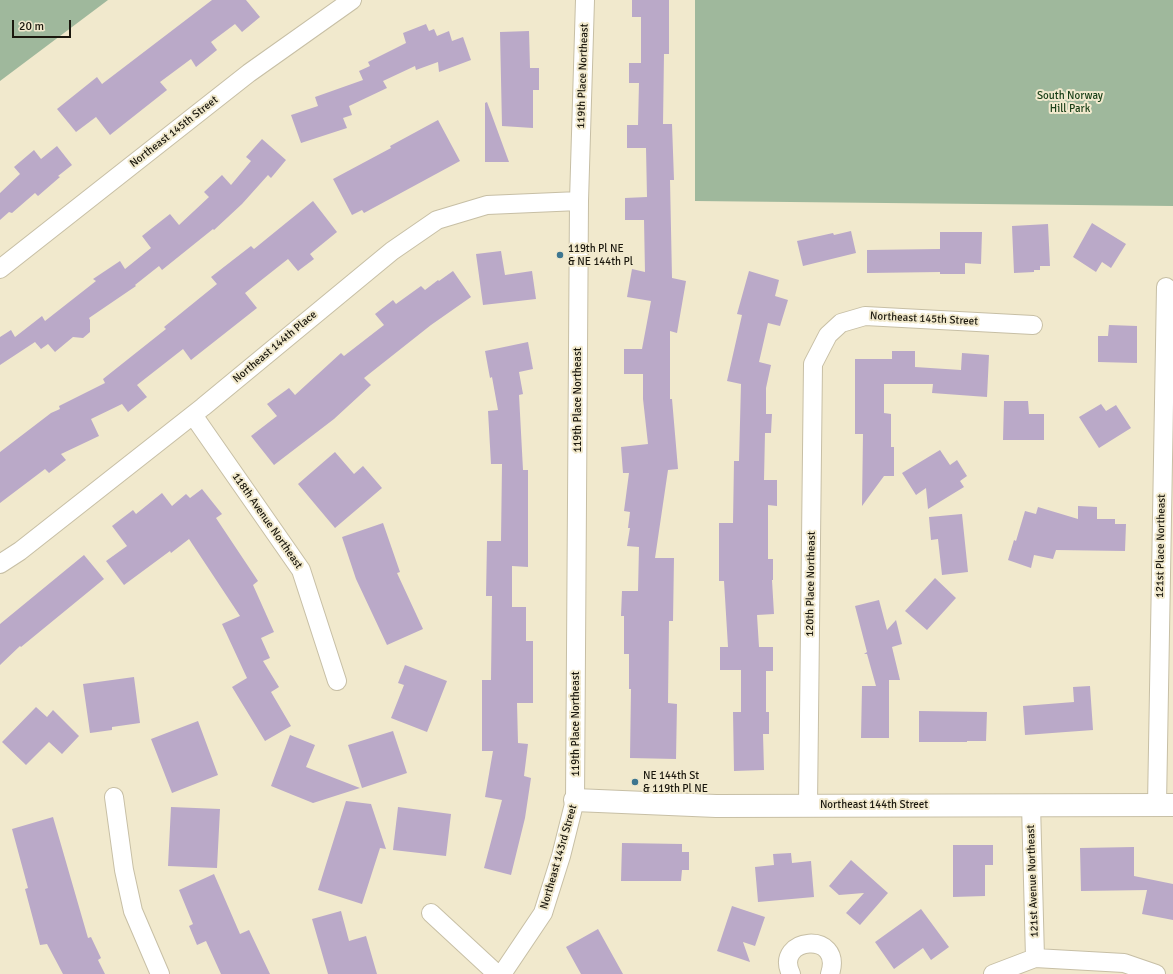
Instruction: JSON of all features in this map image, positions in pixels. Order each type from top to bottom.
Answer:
[{"type":"street","name":"Northeast 145th Street","points":[[0,269],[249,73],[352,0]]},
{"type":"street","name":"119th Place Northeast","points":[[575,800],[579,201],[585,0]]},
{"type":"street","name":"Northeast 144th Place","points":[[0,564],[20,551],[193,415],[392,251],[437,220],[487,205],[579,201]]},
{"type":"street","name":"121st Place Northeast","points":[[1165,805],[1166,287]]},
{"type":"street","name":"Northeast 145th Street","points":[[813,364],[828,335],[841,323],[865,316],[1033,326]]},
{"type":"street","name":"120th Place Northeast","points":[[808,805],[813,364]]},
{"type":"street","name":"118th Avenue Northeast","points":[[193,415],[301,570],[337,681]]},
{"type":"street","points":[[114,797],[124,870],[134,911],[160,974]]},
{"type":"street","name":"Northeast 144th Street","points":[[575,800],[716,806],[1031,804],[1165,805]]},
{"type":"street","name":"Northeast 143rd Street","points":[[502,974],[543,913],[561,856],[575,800]]},
{"type":"street","name":"121st Avenue Northeast","points":[[1031,804],[1035,958]]},
{"type":"street","points":[[431,913],[497,974]]},
{"type":"street","points":[[791,974],[788,962],[790,955],[801,944],[808,942],[823,946],[828,952],[832,966],[830,974]]},
{"type":"street","points":[[993,974],[1035,958],[1124,963],[1156,974]]},
{"type":"green space","points":[[0,0],[108,0],[0,81]]},
{"type":"green space","name":"South Norway Hill Park","points":[[695,0],[1173,0],[1173,206],[695,201]]},
{"type":"building","points":[[212,0],[246,0],[260,17],[242,32],[235,24],[211,42],[217,50],[196,67],[191,59],[160,82],[167,90],[110,135],[96,117],[76,132],[57,109],[97,77],[102,84]]},
{"type":"building","points":[[632,0],[669,0],[669,54],[664,54],[663,124],[672,124],[674,180],[670,180],[672,278],[686,281],[677,333],[670,331],[670,399],[672,399],[678,469],[668,470],[655,558],[674,558],[673,621],[669,621],[668,703],[677,704],[676,759],[630,758],[631,689],[629,689],[629,654],[624,654],[624,616],[621,616],[622,591],[638,591],[639,547],[627,546],[630,528],[628,528],[630,512],[624,511],[629,473],[623,473],[621,447],[648,444],[643,399],[643,374],[624,374],[624,349],[642,349],[651,301],[627,297],[632,269],[645,272],[644,220],[625,220],[625,198],[647,197],[646,148],[627,148],[627,125],[638,125],[639,83],[629,83],[629,63],[641,63],[641,17],[632,17]]},
{"type":"building","points":[[426,24],[429,31],[434,29],[437,36],[449,31],[452,41],[463,37],[471,60],[439,72],[438,62],[416,70],[415,66],[383,81],[387,88],[349,106],[352,115],[343,118],[347,128],[301,143],[291,115],[318,106],[315,97],[363,80],[359,71],[370,66],[368,62],[406,43],[403,33]]},
{"type":"building","points":[[529,31],[530,68],[539,68],[539,90],[533,90],[533,128],[502,126],[500,32]]},
{"type":"building","points":[[487,102],[509,162],[485,162],[485,103]]},
{"type":"building","points":[[438,120],[460,161],[364,213],[362,210],[352,215],[333,179],[391,148],[390,146]]},
{"type":"building","points":[[262,139],[286,160],[271,178],[268,175],[242,204],[214,230],[213,229],[162,270],[159,266],[135,285],[136,286],[89,318],[90,332],[83,338],[73,337],[55,352],[48,344],[41,349],[35,342],[0,365],[0,337],[11,330],[15,337],[42,316],[45,321],[96,281],[93,279],[120,261],[125,269],[151,248],[142,236],[170,214],[179,225],[209,197],[204,192],[222,175],[231,185],[251,161],[246,157]]},
{"type":"building","points":[[57,146],[72,165],[58,176],[60,177],[38,196],[35,193],[12,213],[9,212],[0,220],[0,193],[20,174],[14,167],[34,150],[41,159]]},
{"type":"building","points":[[313,201],[337,232],[310,254],[314,259],[298,271],[288,259],[245,293],[257,308],[191,360],[183,349],[137,385],[147,397],[128,412],[122,404],[91,419],[99,436],[61,454],[66,460],[49,473],[45,469],[0,503],[0,452],[51,413],[60,409],[59,406],[105,383],[103,379],[166,329],[164,327],[217,284],[211,277],[251,246],[254,249]]},
{"type":"building","points":[[1092,223],[1126,244],[1111,268],[1102,262],[1096,272],[1073,257]]},
{"type":"building","points":[[1048,224],[1050,266],[1040,266],[1040,270],[1034,270],[1034,272],[1014,273],[1012,226]]},
{"type":"building","points":[[851,231],[856,253],[803,266],[797,241],[833,233],[834,235]]},
{"type":"building","points":[[940,232],[982,232],[981,264],[965,263],[965,274],[940,274],[940,272],[867,273],[867,250],[940,249]]},
{"type":"building","points":[[501,251],[505,275],[532,271],[536,299],[483,305],[476,254]]},
{"type":"building","points":[[453,271],[471,297],[431,325],[364,378],[371,385],[334,419],[274,465],[251,436],[277,416],[267,404],[289,388],[295,395],[341,353],[344,356],[384,325],[375,314],[393,300],[396,304],[421,286],[425,290]]},
{"type":"building","points":[[749,271],[779,280],[775,296],[788,300],[780,326],[768,323],[759,362],[771,365],[766,388],[766,414],[772,414],[771,433],[765,433],[764,480],[777,480],[777,506],[768,505],[768,559],[773,559],[772,580],[774,614],[757,615],[759,647],[773,647],[773,671],[766,671],[766,712],[769,712],[769,734],[763,734],[764,770],[734,771],[733,712],[741,712],[741,670],[720,670],[720,647],[728,647],[724,581],[719,581],[719,523],[733,523],[734,461],[739,461],[741,384],[727,381],[742,315],[737,314]]},
{"type":"building","points":[[1109,325],[1137,326],[1137,363],[1098,362],[1098,336],[1108,336]]},
{"type":"building","points":[[528,342],[533,369],[519,372],[523,394],[519,395],[523,470],[528,470],[528,567],[512,566],[512,607],[526,607],[526,641],[533,641],[533,703],[517,703],[518,743],[528,744],[524,776],[531,778],[525,818],[511,875],[484,868],[502,800],[485,797],[493,751],[482,751],[482,680],[491,680],[492,596],[486,596],[487,541],[501,541],[502,464],[491,464],[488,411],[498,410],[492,377],[490,378],[485,351]]},
{"type":"building","points":[[892,351],[915,351],[915,367],[961,370],[962,353],[989,355],[987,397],[932,393],[933,384],[884,384],[884,413],[891,414],[891,447],[894,447],[894,476],[884,476],[862,506],[863,434],[855,434],[855,359],[892,359]]},
{"type":"building","points":[[1004,401],[1028,401],[1029,414],[1044,414],[1044,440],[1003,440]]},
{"type":"building","points":[[1101,404],[1106,411],[1116,405],[1131,428],[1099,448],[1079,417]]},
{"type":"building","points":[[940,450],[950,465],[957,460],[967,476],[960,481],[964,487],[928,509],[926,488],[916,495],[902,473]]},
{"type":"building","points":[[335,452],[354,474],[363,466],[382,488],[335,528],[298,484]]},
{"type":"building","points":[[202,489],[222,514],[216,518],[258,581],[253,585],[274,632],[261,638],[270,658],[263,661],[279,687],[271,692],[291,726],[265,741],[232,687],[247,678],[222,624],[240,616],[189,539],[124,585],[106,561],[127,546],[112,526],[133,510],[136,514],[162,493],[172,506],[186,494],[190,498]]},
{"type":"building","points":[[1078,506],[1097,507],[1097,519],[1115,519],[1115,524],[1126,524],[1125,551],[1056,550],[1053,559],[1034,555],[1031,568],[1008,560],[1014,540],[1016,541],[1025,511],[1036,514],[1038,507],[1078,519]]},
{"type":"building","points":[[962,514],[968,572],[942,575],[938,539],[931,540],[929,517]]},
{"type":"building","points":[[383,523],[400,572],[397,573],[423,629],[387,645],[356,579],[342,537]]},
{"type":"building","points":[[84,555],[104,579],[21,647],[20,646],[0,665],[0,624]]},
{"type":"building","points":[[935,578],[956,598],[927,630],[905,611]]},
{"type":"building","points":[[879,600],[887,630],[896,620],[902,644],[892,647],[900,680],[889,680],[889,738],[861,738],[862,686],[876,686],[867,654],[864,654],[867,652],[855,606]]},
{"type":"building","points":[[405,665],[447,681],[427,732],[391,718],[404,685],[398,683]]},
{"type":"building","points":[[134,677],[140,723],[112,727],[112,730],[90,733],[83,684]]},
{"type":"building","points":[[1090,686],[1093,730],[1025,735],[1023,706],[1074,702],[1073,687]]},
{"type":"building","points":[[36,707],[47,717],[53,710],[79,736],[62,754],[49,742],[26,765],[2,742]]},
{"type":"building","points":[[919,711],[987,712],[986,741],[919,742]]},
{"type":"building","points":[[198,721],[218,775],[172,793],[151,739]]},
{"type":"building","points":[[393,731],[407,773],[362,788],[348,745]]},
{"type":"building","points":[[290,735],[315,745],[306,767],[360,788],[313,803],[271,786]]},
{"type":"building","points":[[346,801],[371,804],[386,849],[380,848],[362,904],[318,890]]},
{"type":"building","points":[[171,807],[220,809],[217,868],[168,866]]},
{"type":"building","points":[[398,807],[451,814],[446,856],[393,850]]},
{"type":"building","points":[[53,817],[88,938],[91,937],[101,958],[98,960],[105,974],[63,974],[47,944],[40,945],[25,889],[28,888],[12,829]]},
{"type":"building","points":[[622,843],[682,844],[682,852],[689,852],[689,870],[682,870],[681,881],[621,881]]},
{"type":"building","points":[[953,845],[993,845],[993,865],[985,865],[985,896],[953,897]]},
{"type":"building","points":[[1134,847],[1134,876],[1173,884],[1173,920],[1142,914],[1147,890],[1081,891],[1080,848]]},
{"type":"building","points":[[791,853],[792,863],[811,861],[814,897],[758,902],[755,867],[774,865],[773,854]]},
{"type":"building","points":[[851,860],[888,893],[860,925],[846,913],[864,893],[839,895],[829,886]]},
{"type":"building","points":[[214,874],[240,934],[249,930],[270,974],[221,974],[206,941],[197,945],[189,926],[193,924],[179,890]]},
{"type":"building","points":[[732,906],[765,917],[755,946],[743,942],[750,962],[717,951]]},
{"type":"building","points":[[921,909],[949,947],[931,960],[923,948],[894,969],[875,942]]},
{"type":"building","points":[[341,911],[349,941],[366,936],[377,974],[328,974],[312,919]]},
{"type":"building","points":[[598,929],[623,974],[581,974],[566,947]]},
{"type":"place","name":"119th Pl NE & NE 144th Pl","points":[[560,255]]},
{"type":"place","name":"NE 144th St & 119th Pl NE","points":[[635,782]]}]
